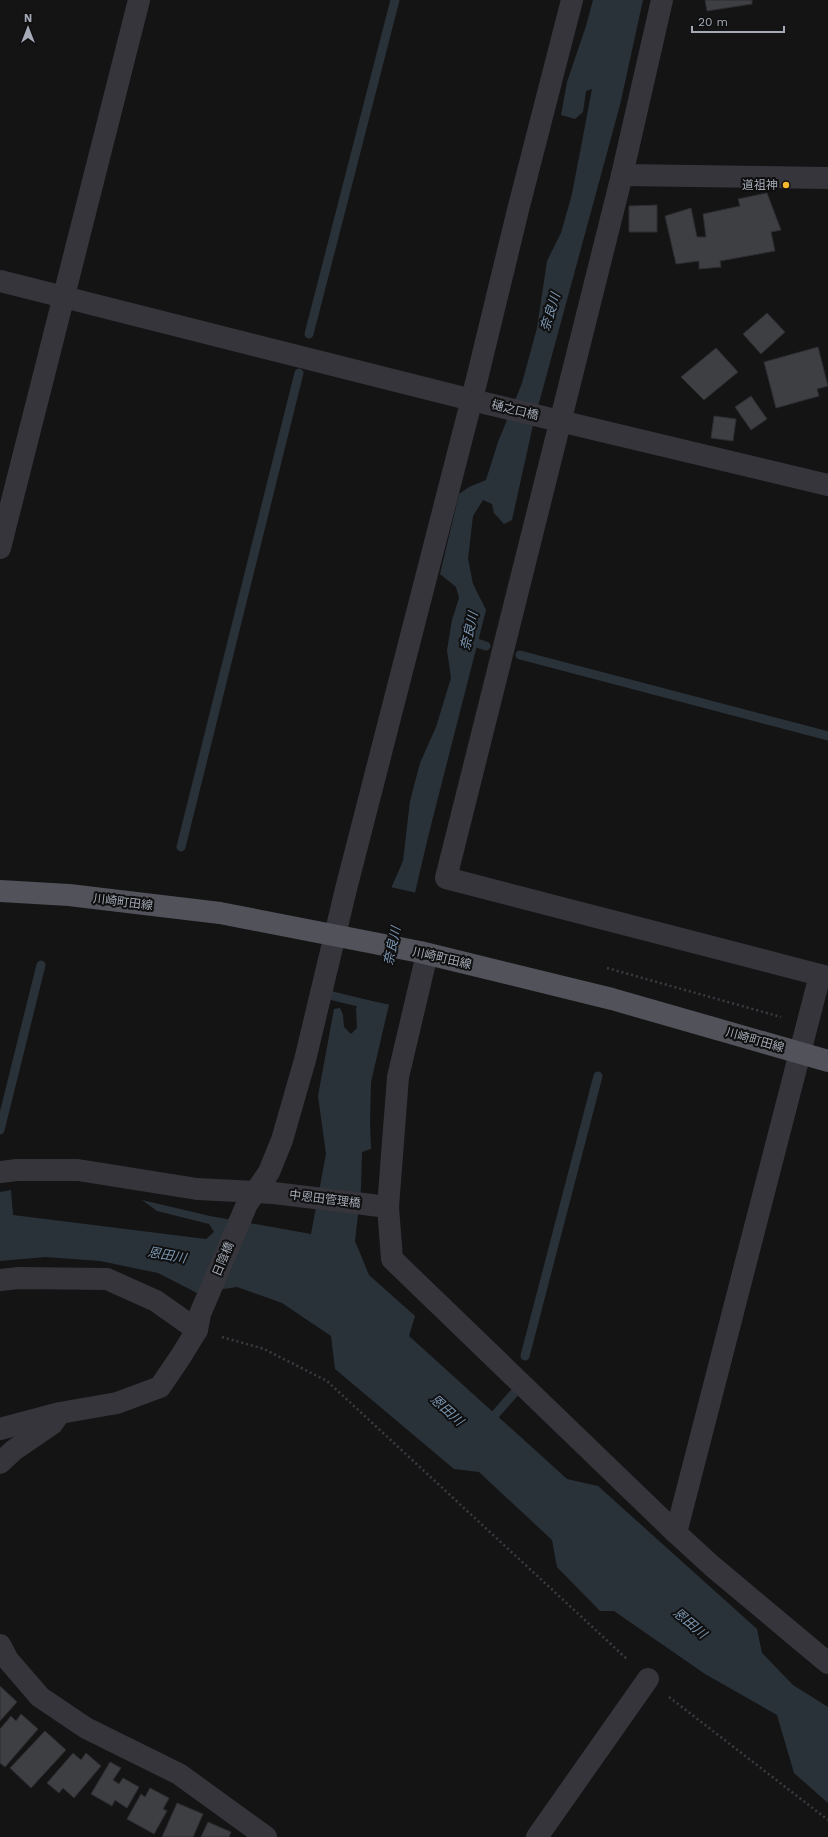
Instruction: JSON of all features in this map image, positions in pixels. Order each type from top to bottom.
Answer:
[{"type":"main road","name":"川崎町田線","points":[[0,891],[69,895],[220,913],[423,953],[612,999],[828,1061]]},
{"type":"street","points":[[0,548],[139,0]]},
{"type":"street","name":"日陰橋","points":[[0,1429],[60,1413],[117,1403],[160,1387],[182,1356],[199,1322],[258,1197],[282,1140],[339,936],[478,401],[518,210],[572,0]]},
{"type":"street","points":[[662,0],[622,175],[554,420],[446,878],[824,976],[800,1052],[676,1533]]},
{"type":"street","points":[[622,175],[828,178]]},
{"type":"street","name":"樋之口橋","points":[[0,280],[554,420],[828,485]]},
{"type":"street","points":[[423,953],[398,1077],[382,1206],[392,1259],[676,1533],[712,1566],[828,1663]]},
{"type":"street","name":"中恩田管理橋","points":[[0,1172],[18,1170],[78,1170],[196,1189],[258,1197],[382,1206]]},
{"type":"street","points":[[0,1280],[19,1278],[107,1279],[199,1322]]},
{"type":"street","points":[[0,1463],[14,1450],[52,1424],[60,1413]]},
{"type":"street","points":[[0,1645],[8,1660],[40,1697],[86,1728],[179,1774],[266,1837]]},
{"type":"street","points":[[537,1837],[648,1679]]},
{"type":"path","points":[[199,1322],[264,1348],[327,1381],[648,1679],[695,1718],[828,1820]]},
{"type":"water","points":[[593,0],[643,0],[620,105],[533,425],[512,520],[504,524],[494,513],[492,504],[483,500],[473,516],[468,559],[473,584],[486,610],[428,837],[371,1082],[371,1149],[362,1152],[361,1188],[355,1241],[369,1275],[415,1316],[409,1336],[567,1479],[598,1486],[757,1629],[762,1653],[793,1685],[828,1707],[828,1803],[794,1773],[777,1715],[705,1674],[614,1611],[600,1611],[557,1567],[552,1540],[479,1472],[454,1469],[335,1369],[331,1336],[282,1303],[237,1287],[197,1293],[158,1273],[100,1261],[45,1257],[0,1261],[0,1192],[11,1190],[13,1215],[206,1239],[214,1232],[209,1224],[157,1211],[142,1200],[210,1216],[311,1234],[326,1154],[318,1096],[334,1009],[340,1008],[343,1015],[344,1027],[351,1034],[357,1028],[356,1009],[377,955],[389,893],[403,861],[410,801],[420,763],[436,727],[451,678],[447,650],[452,620],[459,598],[456,587],[440,574],[459,494],[469,487],[486,480],[498,442],[522,383],[537,328],[547,261],[561,233],[572,194],[592,89],[586,91],[583,112],[575,119],[561,115],[567,82]]},
{"type":"pier","points":[[390,887],[417,893],[391,1005],[357,998],[375,954],[378,915]]},
{"type":"building","points":[[705,0],[752,0],[752,4],[707,11]]},
{"type":"building","points":[[767,193],[781,230],[771,232],[775,251],[720,261],[721,267],[699,269],[699,261],[676,264],[665,216],[691,208],[697,237],[706,237],[703,214],[740,206],[738,199]]},
{"type":"building","points":[[657,205],[657,232],[629,232],[629,206]]},
{"type":"building","points":[[767,313],[785,332],[761,354],[743,334]]},
{"type":"building","points":[[818,347],[828,386],[817,389],[819,396],[776,408],[764,362]]},
{"type":"building","points":[[716,348],[738,372],[704,400],[681,377]]},
{"type":"building","points":[[751,396],[767,419],[751,430],[735,407]]},
{"type":"building","points":[[714,416],[736,419],[733,441],[711,438]]},
{"type":"building","points":[[0,1686],[17,1702],[0,1721]]},
{"type":"building","points":[[21,1714],[38,1729],[5,1767],[0,1763],[0,1729],[11,1716],[16,1721]]},
{"type":"building","points":[[45,1731],[66,1750],[31,1788],[10,1768]]},
{"type":"building","points":[[73,1753],[81,1760],[86,1753],[101,1766],[74,1798],[63,1788],[59,1793],[47,1783]]},
{"type":"building","points":[[110,1762],[121,1768],[113,1780],[119,1784],[123,1778],[139,1787],[127,1808],[115,1800],[112,1806],[91,1794]]},
{"type":"building","points":[[150,1788],[169,1798],[163,1809],[167,1811],[154,1834],[127,1819],[141,1794],[145,1797]]},
{"type":"building","points":[[177,1803],[203,1814],[193,1837],[162,1837]]},
{"type":"building","points":[[208,1822],[231,1832],[229,1837],[201,1837]]},
{"type":"waterway","points":[[309,334],[395,0]]},
{"type":"waterway","points":[[181,847],[299,373]]},
{"type":"waterway","name":"奈良川","points":[[467,640],[486,646]]},
{"type":"waterway","points":[[520,655],[828,736]]},
{"type":"waterway","points":[[0,1130],[41,965]]},
{"type":"waterway","points":[[333,996],[370,1005]]},
{"type":"waterway","points":[[525,1356],[598,1076]]},
{"type":"waterway","points":[[487,1424],[515,1392]]},
{"type":"place","name":"道祖神","points":[[786,185]]},
{"type":"water label","name":"恩田川","points":[[167,1255]]},
{"type":"water label","name":"恩田川","points":[[447,1410]]},
{"type":"water label","name":"恩田川","points":[[690,1623]]}]
